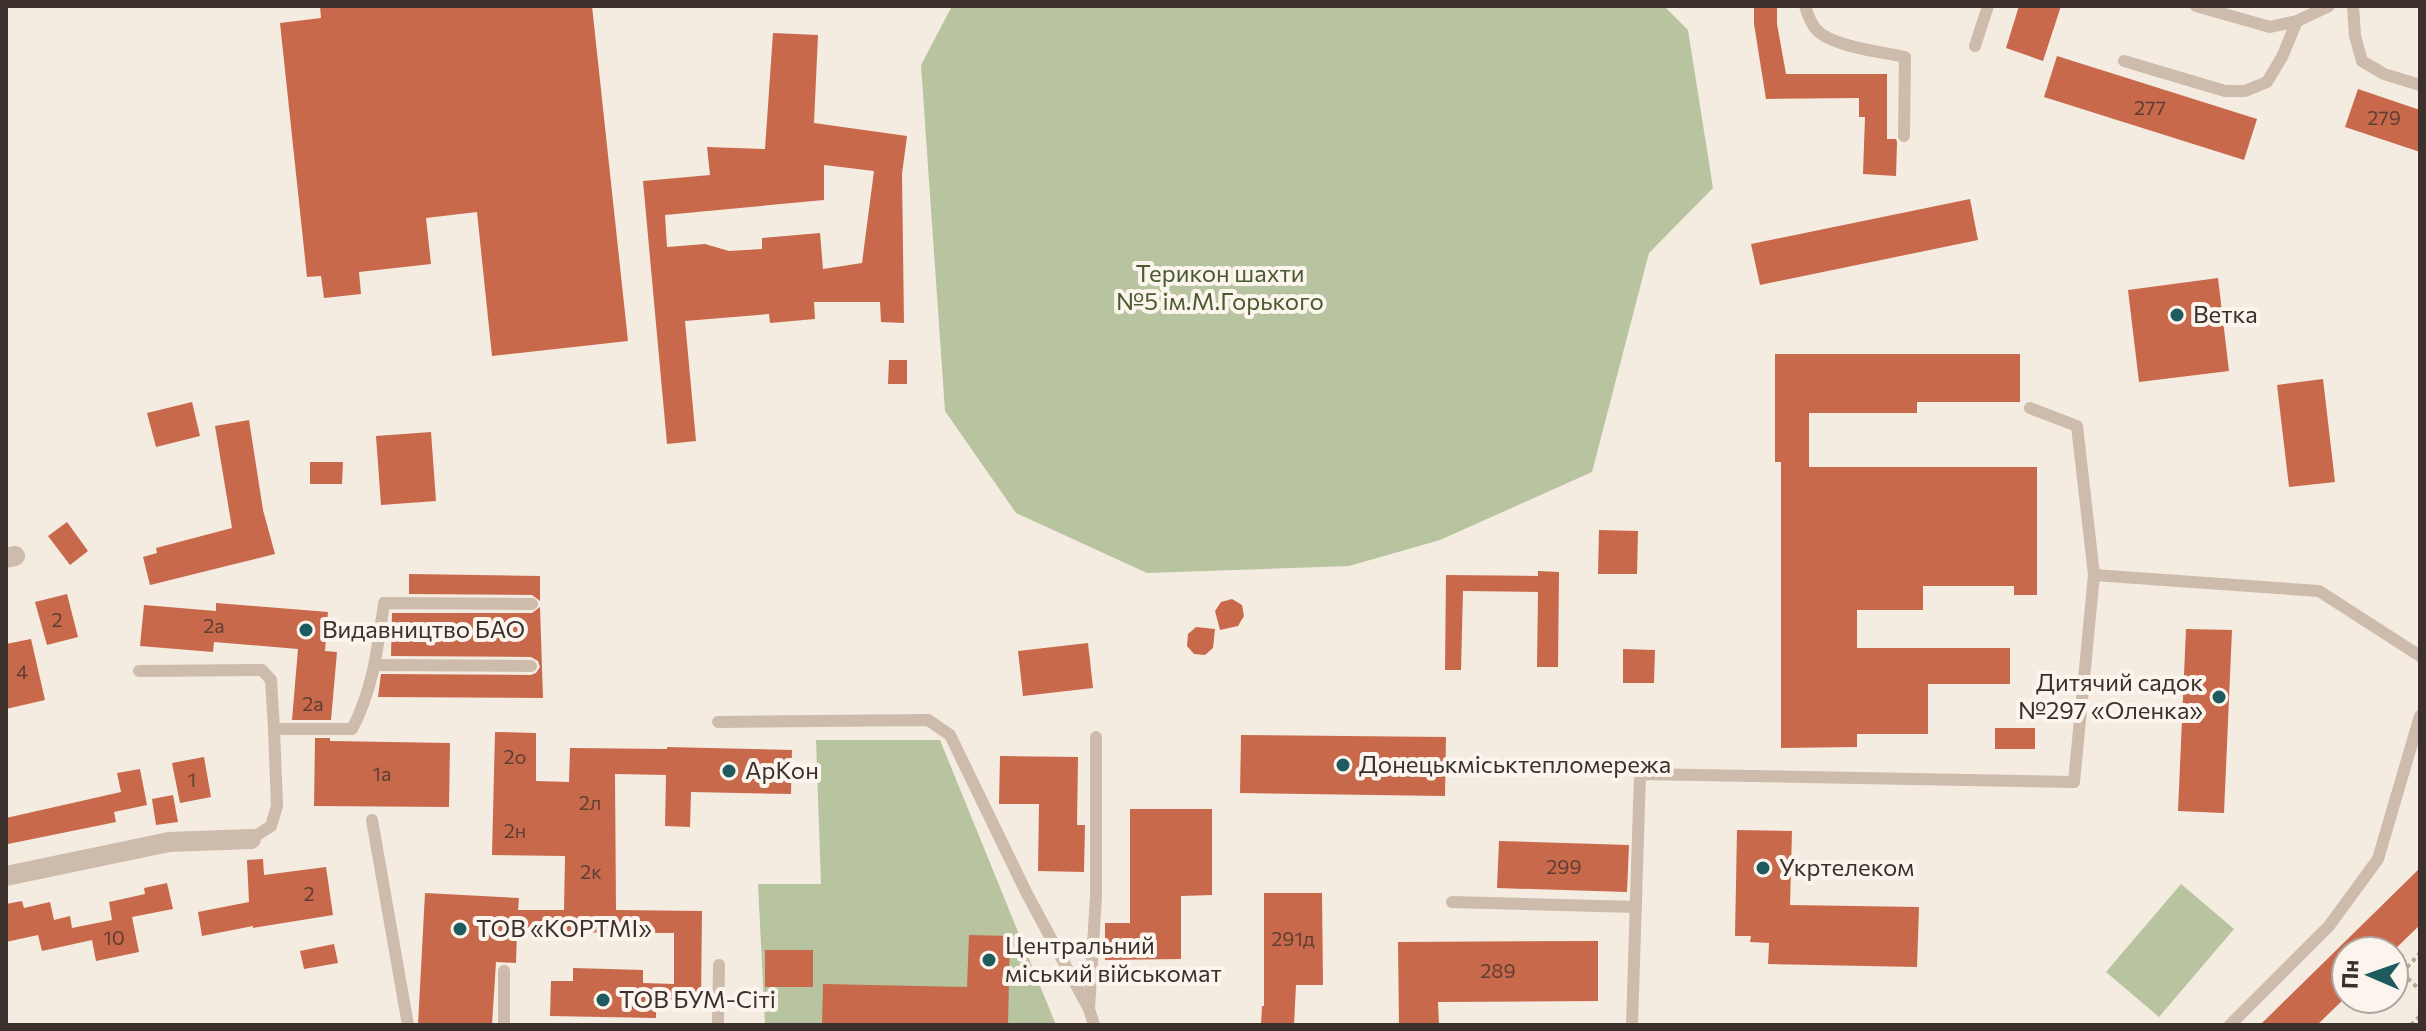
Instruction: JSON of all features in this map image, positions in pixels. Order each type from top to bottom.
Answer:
[{"type":"street","points":[[6,876],[169,842],[251,839]]},
{"type":"lane","points":[[1805,6],[1808,18],[1820,33],[1840,42],[1905,57],[1904,136]]},
{"type":"lane","points":[[1975,46],[1988,6]]},
{"type":"lane","points":[[2196,6],[2270,27],[2297,21],[2329,6]]},
{"type":"lane","points":[[2353,6],[2355,36],[2362,61],[2384,74],[2420,85]]},
{"type":"lane","points":[[2124,61],[2225,91],[2245,91],[2267,82],[2282,57],[2297,21]]},
{"type":"lane","points":[[1632,1025],[1640,774],[2074,782],[2094,575],[2077,426],[2030,408]]},
{"type":"lane","points":[[2094,575],[2319,591],[2420,656]]},
{"type":"lane","points":[[274,729],[352,729],[363,708],[375,665],[384,603],[532,604]]},
{"type":"lane","points":[[375,665],[531,666]]},
{"type":"lane","points":[[139,671],[262,670],[271,680],[277,806],[271,826],[251,839]]},
{"type":"lane","points":[[2230,1025],[2329,926],[2378,859],[2420,716]]},
{"type":"lane","points":[[718,722],[928,720],[950,735],[1026,892],[1089,1009],[1094,1025]]},
{"type":"lane","points":[[1089,1009],[1096,896],[1096,737]]},
{"type":"lane","points":[[372,820],[408,1025]]},
{"type":"lane","points":[[1452,902],[1636,907]]},
{"type":"lane","points":[[718,1025],[719,965]]},
{"type":"lane","points":[[504,971],[504,1025]]},
{"type":"path","points":[[2411,1025],[2420,1016]]},
{"type":"green space","name":"Терикон шахти №5 ім.М.Горького","points":[[952,6],[1664,6],[1688,30],[1713,188],[1649,253],[1592,472],[1440,540],[1349,566],[1147,573],[1016,513],[945,411],[921,65]]},
{"type":"green space","points":[[816,740],[940,740],[1056,1025],[765,1025],[758,884],[821,884]]},
{"type":"green space","points":[[2181,884],[2234,929],[2159,1017],[2106,972]]},
{"type":"building","points":[[320,6],[592,6],[628,341],[492,356],[477,212],[426,218],[431,264],[359,272],[361,294],[324,298],[321,276],[307,277],[280,23],[321,18]]},
{"type":"building","points":[[1754,6],[1777,6],[1786,74],[1887,74],[1887,139],[1896,139],[1897,142],[1896,176],[1863,174],[1865,117],[1859,117],[1859,98],[1766,99]]},
{"type":"building","points":[[2019,6],[2061,6],[2043,61],[2006,48]]},
{"type":"building","points":[[773,33],[818,35],[814,123],[907,136],[902,174],[904,323],[881,322],[880,302],[814,302],[815,319],[770,323],[769,314],[685,321],[696,441],[667,444],[643,181],[710,175],[707,147],[765,149]],"holes":[[[824,165],[874,171],[862,263],[823,269],[820,233],[762,238],[762,249],[729,251],[705,244],[667,247],[665,215],[824,200]]]},
{"type":"building","points":[[2057,56],[2257,119],[2244,160],[2044,97]]},
{"type":"building","points":[[2358,89],[2420,110],[2420,152],[2345,127]]},
{"type":"building","points":[[1970,199],[1978,240],[1760,285],[1751,244]]},
{"type":"building","name":"Ветка","points":[[2218,278],[2229,371],[2139,382],[2128,290]]},
{"type":"building","points":[[1775,354],[2020,354],[2020,402],[1917,402],[1917,413],[1809,413],[1809,467],[2037,467],[2037,595],[2014,595],[2014,586],[1923,586],[1923,610],[1857,610],[1857,648],[2010,648],[2010,684],[1928,684],[1928,734],[1857,734],[1857,747],[1781,748],[1781,462],[1775,462]]},
{"type":"building","points":[[889,360],[907,360],[907,384],[888,384]]},
{"type":"building","points":[[2323,379],[2335,482],[2289,487],[2277,385]]},
{"type":"building","points":[[192,402],[200,436],[156,447],[147,413]]},
{"type":"building","points":[[249,420],[263,510],[275,554],[150,585],[143,557],[157,553],[156,548],[232,528],[215,426]]},
{"type":"building","points":[[431,432],[436,501],[381,505],[376,436]]},
{"type":"building","points":[[310,462],[343,462],[342,484],[310,484]]},
{"type":"building","points":[[67,522],[88,551],[70,565],[48,536]]},
{"type":"building","points":[[1599,530],[1638,531],[1637,574],[1598,574]]},
{"type":"building","points":[[1538,571],[1559,572],[1558,667],[1537,667],[1538,592],[1463,591],[1461,670],[1445,670],[1446,575],[1538,576]]},
{"type":"building","points":[[409,574],[540,576],[540,601],[532,595],[409,594]]},
{"type":"building","points":[[67,594],[78,637],[47,645],[35,602]]},
{"type":"building","points":[[1232,599],[1242,605],[1244,616],[1238,626],[1220,630],[1215,611],[1221,602]]},
{"type":"building","points":[[216,603],[328,612],[325,651],[337,652],[331,720],[292,720],[298,649],[214,642],[213,652],[140,646],[144,605],[216,611]]},
{"type":"building","points":[[540,607],[543,698],[378,697],[381,674],[531,675],[540,667],[538,661],[531,657],[391,656],[392,613],[532,613]]},
{"type":"building","points":[[1196,627],[1215,629],[1213,648],[1205,655],[1194,654],[1187,646],[1188,634]]},
{"type":"building","points":[[2186,629],[2232,630],[2224,813],[2178,811]]},
{"type":"building","points":[[31,639],[45,700],[6,709],[6,644]]},
{"type":"building","points":[[1088,643],[1093,688],[1023,696],[1018,651]]},
{"type":"building","points":[[1623,649],[1655,650],[1654,683],[1623,683]]},
{"type":"building","points":[[1995,728],[2035,728],[2035,749],[1995,749]]},
{"type":"building","points":[[495,732],[536,733],[536,781],[569,782],[570,748],[792,750],[791,794],[691,792],[690,827],[665,826],[666,775],[615,774],[616,910],[702,911],[701,1000],[656,1000],[656,1018],[550,1016],[551,981],[573,981],[573,968],[643,970],[643,983],[674,984],[674,933],[517,932],[516,963],[496,962],[492,1025],[418,1025],[425,893],[519,898],[518,910],[564,910],[565,856],[492,855]]},
{"type":"building","name":"Донецькміськтепломережа","points":[[1241,735],[1446,737],[1445,796],[1240,793]]},
{"type":"building","points":[[315,738],[330,738],[330,741],[450,743],[449,807],[314,806]]},
{"type":"building","points":[[1000,756],[1078,757],[1077,825],[1085,825],[1084,872],[1038,871],[1039,804],[999,804]]},
{"type":"building","points":[[204,757],[211,797],[180,803],[172,763]]},
{"type":"building","points":[[140,769],[147,805],[114,812],[116,822],[8,844],[6,818],[121,792],[117,773]]},
{"type":"building","points":[[173,795],[178,822],[156,825],[152,799]]},
{"type":"building","points":[[1130,809],[1212,809],[1212,895],[1181,896],[1181,959],[1105,960],[1105,923],[1130,923]]},
{"type":"building","name":"Укртелеком","points":[[1737,830],[1792,831],[1790,905],[1919,907],[1917,967],[1768,964],[1769,943],[1750,942],[1751,936],[1735,936]]},
{"type":"building","points":[[1499,841],[1629,845],[1627,892],[1497,888]]},
{"type":"building","points":[[263,859],[264,875],[326,867],[333,915],[202,936],[198,912],[249,902],[247,860]]},
{"type":"building","points":[[2420,868],[2420,925],[2410,935],[2352,935]]},
{"type":"building","points":[[167,883],[173,909],[132,917],[139,952],[96,961],[92,940],[42,951],[38,935],[6,942],[6,904],[22,901],[24,908],[50,902],[54,920],[70,916],[72,928],[112,920],[109,902],[145,894],[144,888]]},
{"type":"building","points":[[1264,893],[1322,893],[1323,985],[1296,985],[1294,1025],[1261,1025],[1264,1006]]},
{"type":"building","name":"Центральний міський військомат","points":[[969,935],[1010,936],[1008,1025],[822,1025],[823,984],[967,987]]},
{"type":"building","points":[[1598,941],[1598,1001],[1438,1002],[1439,1025],[1399,1025],[1398,942]]},
{"type":"building","points":[[334,944],[338,963],[304,969],[300,951]]},
{"type":"building","points":[[765,950],[813,950],[813,987],[765,987]]},
{"type":"building","points":[[2330,956],[2330,1012],[2317,1025],[2260,1025]]},
{"type":"place","name":"Ветка","points":[[2177,315]]},
{"type":"place","name":"Видавництво БАО","points":[[306,630]]},
{"type":"place","name":"Дитячий садок №297 «Оленка»","points":[[2219,697]]},
{"type":"place","name":"Донецькміськтепломережа","points":[[1343,765]]},
{"type":"place","name":"АрКон","points":[[729,771]]},
{"type":"place","name":"Укртелеком","points":[[1763,868]]},
{"type":"place","name":"ТОВ «КОРТМІ»","points":[[460,929]]},
{"type":"place","name":"Центральний міський військомат","points":[[989,960]]},
{"type":"place","name":"ТОВ БУМ-Сіті","points":[[603,1000]]}]
